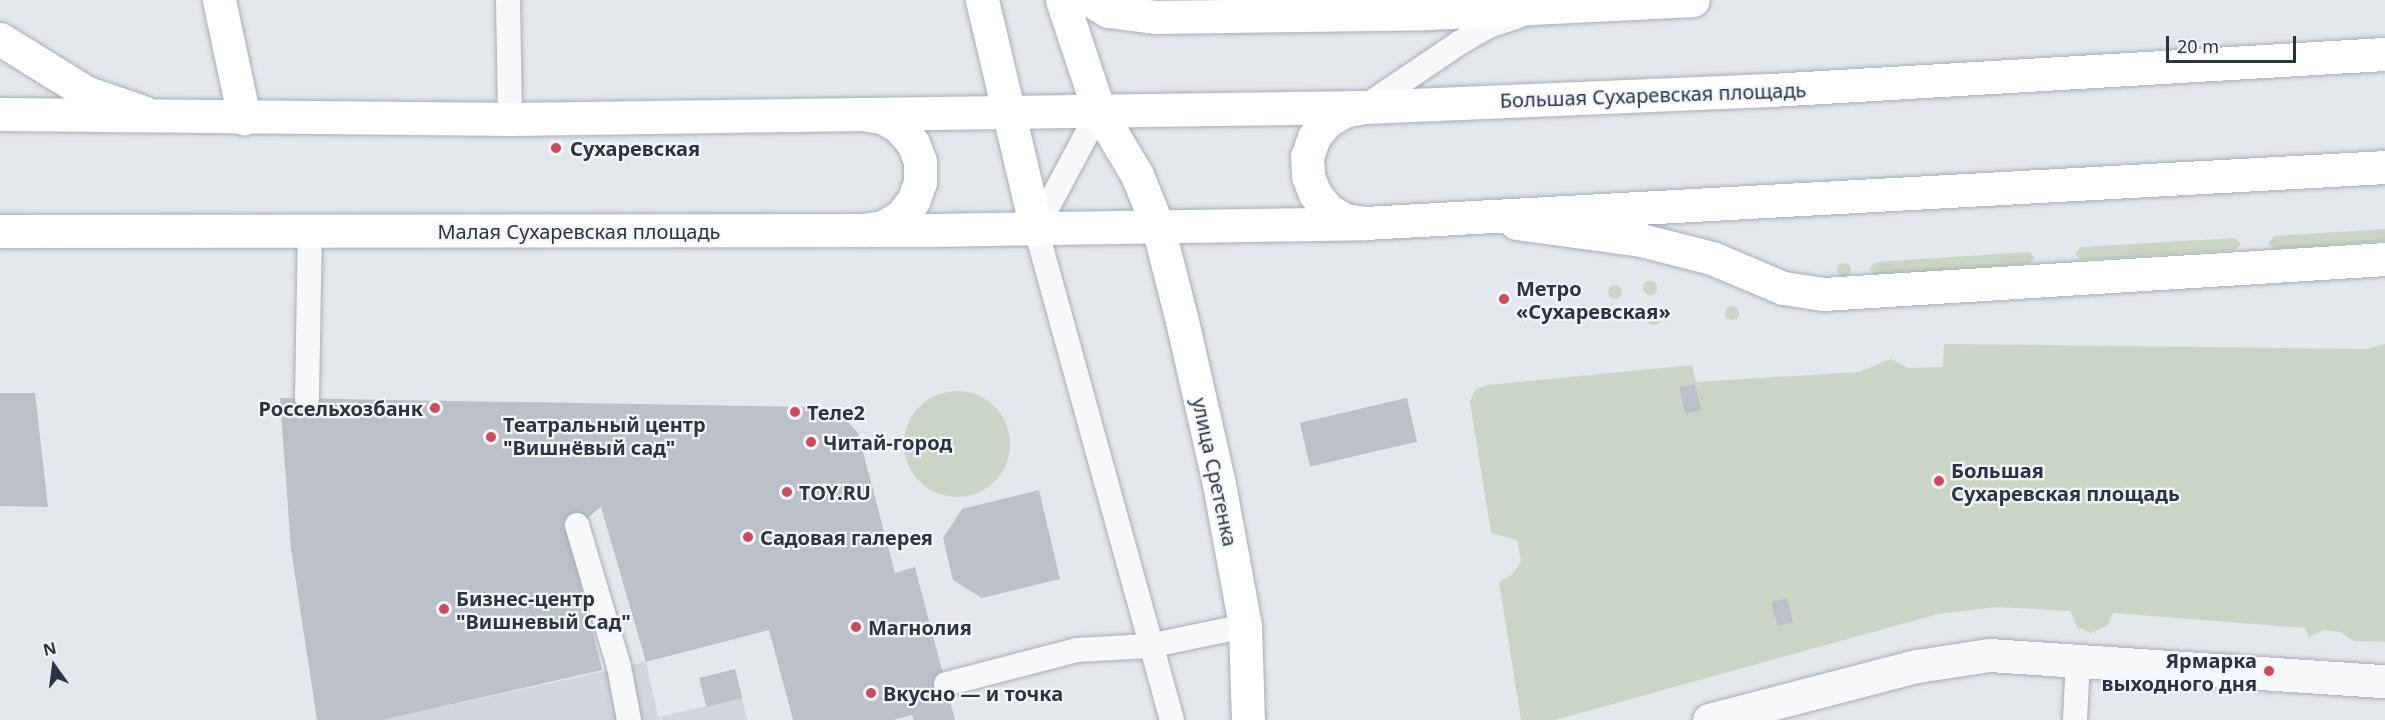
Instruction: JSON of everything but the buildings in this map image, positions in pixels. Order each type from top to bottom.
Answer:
[{"type":"main road","points":[[219,0],[244,118]]},
{"type":"main road","points":[[982,0],[1036,229]]},
{"type":"main road","name":"улица Сретенка","points":[[1062,0],[1099,111],[1137,175],[1158,227],[1219,484],[1245,626],[1248,720]]},
{"type":"main road","points":[[1090,0],[1107,11],[1155,17],[1693,0]]},
{"type":"main road","points":[[0,39],[87,93],[156,115]]},
{"type":"main road","name":"Большая Сухаревская площадь","points":[[1099,111],[1364,107],[1771,90],[2385,54]]},
{"type":"main road","points":[[1364,107],[1344,111],[1326,122],[1314,137],[1307,156],[1308,176],[1315,194],[1328,210],[1346,220],[1365,223]]},
{"type":"main road","points":[[0,114],[510,119],[1099,111]]},
{"type":"main road","points":[[862,114],[882,117],[899,127],[913,143],[920,161],[920,182],[913,201],[900,217],[883,227],[863,230]]},
{"type":"main road","points":[[1158,227],[1485,219],[2385,167]]},
{"type":"main road","points":[[1485,219],[1641,240],[1712,258],[1783,288],[1824,294],[2385,259]]},
{"type":"main road","name":"Малая Сухаревская площадь","points":[[0,231],[310,232],[1158,227]]},
{"type":"street","points":[[1709,720],[1917,666],[1989,655],[2078,658],[2385,681]]},
{"type":"lane","points":[[508,0],[510,119]]},
{"type":"lane","points":[[1364,107],[1401,85],[1433,58],[1488,26],[1543,4]]},
{"type":"lane","points":[[1099,111],[1036,229],[1149,646],[1172,720]]},
{"type":"lane","points":[[307,398],[310,232]]},
{"type":"lane","points":[[577,525],[619,667],[629,720]]},
{"type":"lane","points":[[946,684],[1077,650],[1149,646],[1245,626]]},
{"type":"lane","points":[[2075,720],[2078,658]]},
{"type":"shaded area","points":[[646,662],[658,717],[742,698],[747,720],[383,720]]},
{"type":"green space","points":[[2385,229],[2385,241],[2275,249],[2268,243],[2275,236]]},
{"type":"green space","points":[[2235,238],[2241,244],[2235,250],[2081,260],[2075,254],[2081,247]]},
{"type":"green space","points":[[2029,252],[2035,258],[2029,264],[1875,275],[1869,269],[1876,262]]},
{"type":"green space","points":[[1844,263],[1849,265],[1851,270],[1849,275],[1844,277],[1839,275],[1837,270],[1839,265]]},
{"type":"green space","points":[[1650,281],[1655,283],[1657,288],[1655,293],[1650,295],[1645,293],[1643,288],[1645,283]]},
{"type":"green space","points":[[1615,285],[1620,287],[1622,292],[1620,297],[1615,299],[1610,297],[1608,292],[1610,287]]},
{"type":"green space","points":[[1732,306],[1737,308],[1739,313],[1737,318],[1732,320],[1727,318],[1725,313],[1727,308]]},
{"type":"green space","points":[[1654,311],[1659,313],[1661,318],[1659,323],[1654,325],[1649,323],[1647,318],[1649,313]]},
{"type":"green space","points":[[1944,344],[2367,349],[2385,344],[2385,642],[2354,641],[2340,632],[2324,630],[2309,637],[2305,628],[2113,613],[2108,625],[2091,633],[2077,627],[2070,611],[1996,607],[1938,614],[1555,720],[1521,720],[1499,582],[1512,575],[1521,561],[1517,540],[1491,533],[1470,402],[1476,389],[1487,385],[1692,365],[1696,382],[1859,372],[1891,359],[1909,368],[1943,367]]},
{"type":"green space","points":[[957,391],[977,395],[994,407],[1006,424],[1010,444],[1006,464],[994,481],[977,493],[957,497],[937,493],[920,481],[908,464],[904,444],[908,424],[920,407],[937,395]]},
{"type":"place","name":"Сухаревская","points":[[556,148]]},
{"type":"place","name":"Метро «Сухаревская»","points":[[1504,299]]},
{"type":"place","name":"Россельхозбанк","points":[[435,408]]},
{"type":"place","name":"Теле2","points":[[795,412]]},
{"type":"place","name":"Театральный центр \"Вишнёвый сад\"","points":[[491,437]]},
{"type":"place","name":"Читай-город","points":[[811,442]]},
{"type":"place","name":"Большая Сухаревская площадь","points":[[1939,481]]},
{"type":"place","name":"TOY.RU","points":[[787,492]]},
{"type":"place","name":"Садовая галерея","points":[[748,537]]},
{"type":"place","name":"Бизнес-центр \"Вишневый Сад\"","points":[[444,609]]},
{"type":"place","name":"Магнолия","points":[[856,627]]},
{"type":"place","name":"Ярмарка выходного дня","points":[[2269,671]]},
{"type":"place","name":"Вкусно — и точка","points":[[871,693]]}]
